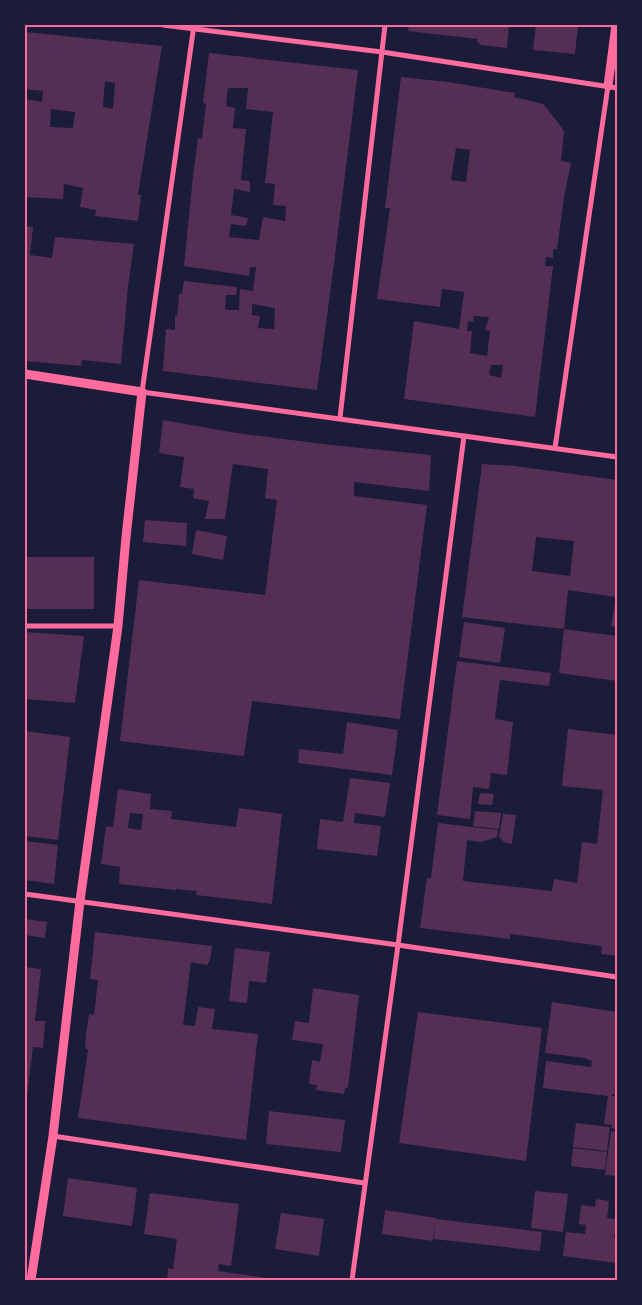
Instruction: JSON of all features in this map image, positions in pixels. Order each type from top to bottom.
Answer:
[{"type":"street","points":[[163,25],[194,26],[612,87]]},
{"type":"street","points":[[340,418],[385,25]]},
{"type":"street","points":[[556,448],[612,87],[616,25]]},
{"type":"street","points":[[31,1280],[53,1136],[80,901],[118,626],[142,392],[194,26]]},
{"type":"street","points":[[25,374],[142,392],[617,457]]},
{"type":"street","points":[[352,1280],[398,945],[464,436]]},
{"type":"street","points":[[25,626],[118,626]]},
{"type":"street","points":[[25,894],[398,945],[617,978]]},
{"type":"street","points":[[53,1136],[364,1183]]},
{"type":"building","points":[[409,25],[509,25],[507,48],[481,45],[477,42],[478,39],[408,31]]},
{"type":"building","points":[[536,25],[578,25],[575,54],[533,50]]},
{"type":"building","points":[[25,32],[162,46],[138,195],[141,195],[138,221],[95,216],[96,210],[80,207],[83,188],[64,184],[63,199],[25,197],[25,99],[42,102],[43,91],[25,89]],"holes":[[[105,81],[115,83],[113,109],[103,107]],[[51,109],[75,112],[73,128],[50,127]]]},
{"type":"building","points":[[209,53],[358,70],[317,390],[163,371],[166,329],[175,330],[175,316],[177,317],[179,294],[182,294],[184,281],[237,287],[236,295],[226,295],[225,309],[227,310],[239,310],[240,289],[253,291],[256,267],[250,267],[249,276],[184,266],[198,138],[202,139],[206,104],[203,103]],"holes":[[[228,88],[248,88],[246,109],[273,112],[265,183],[275,184],[273,205],[286,206],[285,221],[263,217],[259,240],[229,237],[231,224],[246,226],[248,218],[231,215],[234,189],[250,192],[250,181],[241,180],[246,129],[233,128],[235,108],[226,106]],[[252,304],[275,308],[274,329],[258,328],[260,316],[252,315]]]},
{"type":"building","points":[[401,77],[448,82],[515,93],[514,97],[543,104],[557,121],[564,131],[561,161],[571,163],[557,249],[553,249],[553,258],[546,257],[545,266],[553,266],[535,417],[404,399],[414,321],[459,329],[464,292],[442,289],[440,307],[377,299],[390,208],[385,208]],"holes":[[[456,148],[470,150],[466,182],[451,180]],[[474,316],[489,317],[485,330],[490,331],[487,356],[470,353],[472,331],[467,331],[468,321],[473,322]],[[491,365],[503,365],[501,378],[489,375]]]},
{"type":"building","points":[[25,226],[33,227],[30,255],[52,258],[55,237],[134,244],[121,364],[82,360],[81,366],[25,361]]},
{"type":"building","points":[[163,420],[236,433],[431,455],[429,491],[354,482],[354,496],[427,505],[400,719],[252,701],[244,756],[120,741],[139,580],[265,595],[277,500],[265,498],[268,469],[233,464],[225,519],[205,519],[209,501],[193,498],[194,489],[180,487],[184,457],[159,453]]},
{"type":"building","points":[[482,464],[515,466],[617,480],[617,627],[611,626],[616,597],[568,590],[564,629],[462,617]],"holes":[[[536,537],[574,541],[570,576],[532,571]]]},
{"type":"building","points":[[145,520],[187,523],[186,546],[143,542]]},
{"type":"building","points":[[196,530],[227,536],[223,560],[192,554]]},
{"type":"building","points":[[25,557],[94,557],[94,609],[25,609]]},
{"type":"building","points":[[464,622],[505,628],[500,663],[459,657]]},
{"type":"building","points":[[564,629],[617,636],[617,681],[559,673]]},
{"type":"building","points":[[25,632],[84,636],[75,703],[25,699]]},
{"type":"building","points":[[457,661],[551,673],[549,686],[500,680],[495,719],[513,722],[507,775],[491,773],[489,789],[473,787],[470,819],[437,815]]},
{"type":"building","points":[[347,722],[398,730],[392,775],[298,763],[299,749],[343,754]]},
{"type":"building","points":[[568,729],[617,735],[617,956],[601,954],[602,946],[510,934],[510,939],[420,928],[427,878],[431,878],[438,823],[498,830],[497,837],[481,842],[467,840],[463,881],[552,891],[554,879],[577,883],[582,842],[597,844],[603,790],[562,786]]},
{"type":"building","points":[[25,731],[70,737],[58,840],[25,836]]},
{"type":"building","points":[[350,778],[390,783],[385,817],[355,813],[354,823],[381,826],[377,856],[317,849],[320,819],[343,822]]},
{"type":"building","points":[[118,789],[151,794],[150,809],[172,811],[171,819],[236,827],[239,808],[282,814],[272,904],[196,895],[197,891],[119,884],[120,867],[101,864],[106,826],[113,827]],"holes":[[[130,813],[143,814],[141,830],[128,828]]]},
{"type":"building","points":[[480,793],[494,794],[492,805],[478,804]]},
{"type":"building","points":[[475,811],[501,813],[499,829],[473,826]]},
{"type":"building","points":[[503,814],[516,815],[512,844],[504,842],[499,837]]},
{"type":"building","points":[[25,841],[58,845],[54,884],[25,880]]},
{"type":"building","points":[[25,919],[47,922],[45,938],[25,935]]},
{"type":"building","points":[[95,932],[212,946],[210,960],[207,965],[191,962],[183,1025],[195,1026],[198,1007],[215,1009],[212,1029],[258,1034],[246,1140],[78,1118],[88,1050],[85,1048],[86,1034],[89,1014],[94,1015],[98,980],[90,979]]},
{"type":"building","points":[[235,948],[270,952],[266,983],[249,981],[247,1003],[229,1001]]},
{"type":"building","points":[[25,967],[41,969],[35,1021],[45,1021],[43,1048],[33,1047],[27,1097],[25,1097]]},
{"type":"building","points":[[313,988],[359,995],[348,1088],[345,1088],[344,1094],[316,1090],[317,1085],[309,1084],[312,1060],[320,1062],[323,1044],[292,1040],[295,1021],[309,1023]]},
{"type":"building","points":[[552,1002],[617,1012],[617,1095],[612,1094],[612,1096],[617,1097],[617,1129],[611,1128],[612,1125],[604,1124],[608,1096],[543,1088],[546,1061],[591,1067],[592,1061],[585,1058],[545,1053]]},
{"type":"building","points":[[418,1012],[542,1028],[526,1161],[399,1143]]},
{"type":"building","points":[[269,1111],[345,1120],[341,1152],[266,1144]]},
{"type":"building","points":[[576,1123],[610,1127],[607,1151],[573,1147]]},
{"type":"building","points":[[611,1131],[617,1132],[617,1176],[605,1175]]},
{"type":"building","points":[[573,1148],[607,1152],[605,1170],[571,1166]]},
{"type":"building","points":[[68,1178],[137,1188],[132,1226],[63,1216]]},
{"type":"building","points":[[535,1191],[568,1194],[563,1232],[531,1228]]},
{"type":"building","points":[[150,1193],[239,1204],[231,1266],[219,1264],[218,1271],[280,1280],[167,1280],[168,1268],[173,1269],[177,1239],[144,1234]]},
{"type":"building","points":[[596,1199],[609,1201],[607,1218],[616,1219],[614,1238],[617,1238],[617,1263],[563,1256],[566,1232],[585,1234],[586,1225],[579,1224],[581,1205],[595,1207]]},
{"type":"building","points":[[385,1210],[436,1219],[542,1232],[540,1251],[434,1239],[435,1222],[433,1241],[382,1234]]},
{"type":"building","points":[[281,1213],[324,1219],[319,1256],[275,1249]]}]
